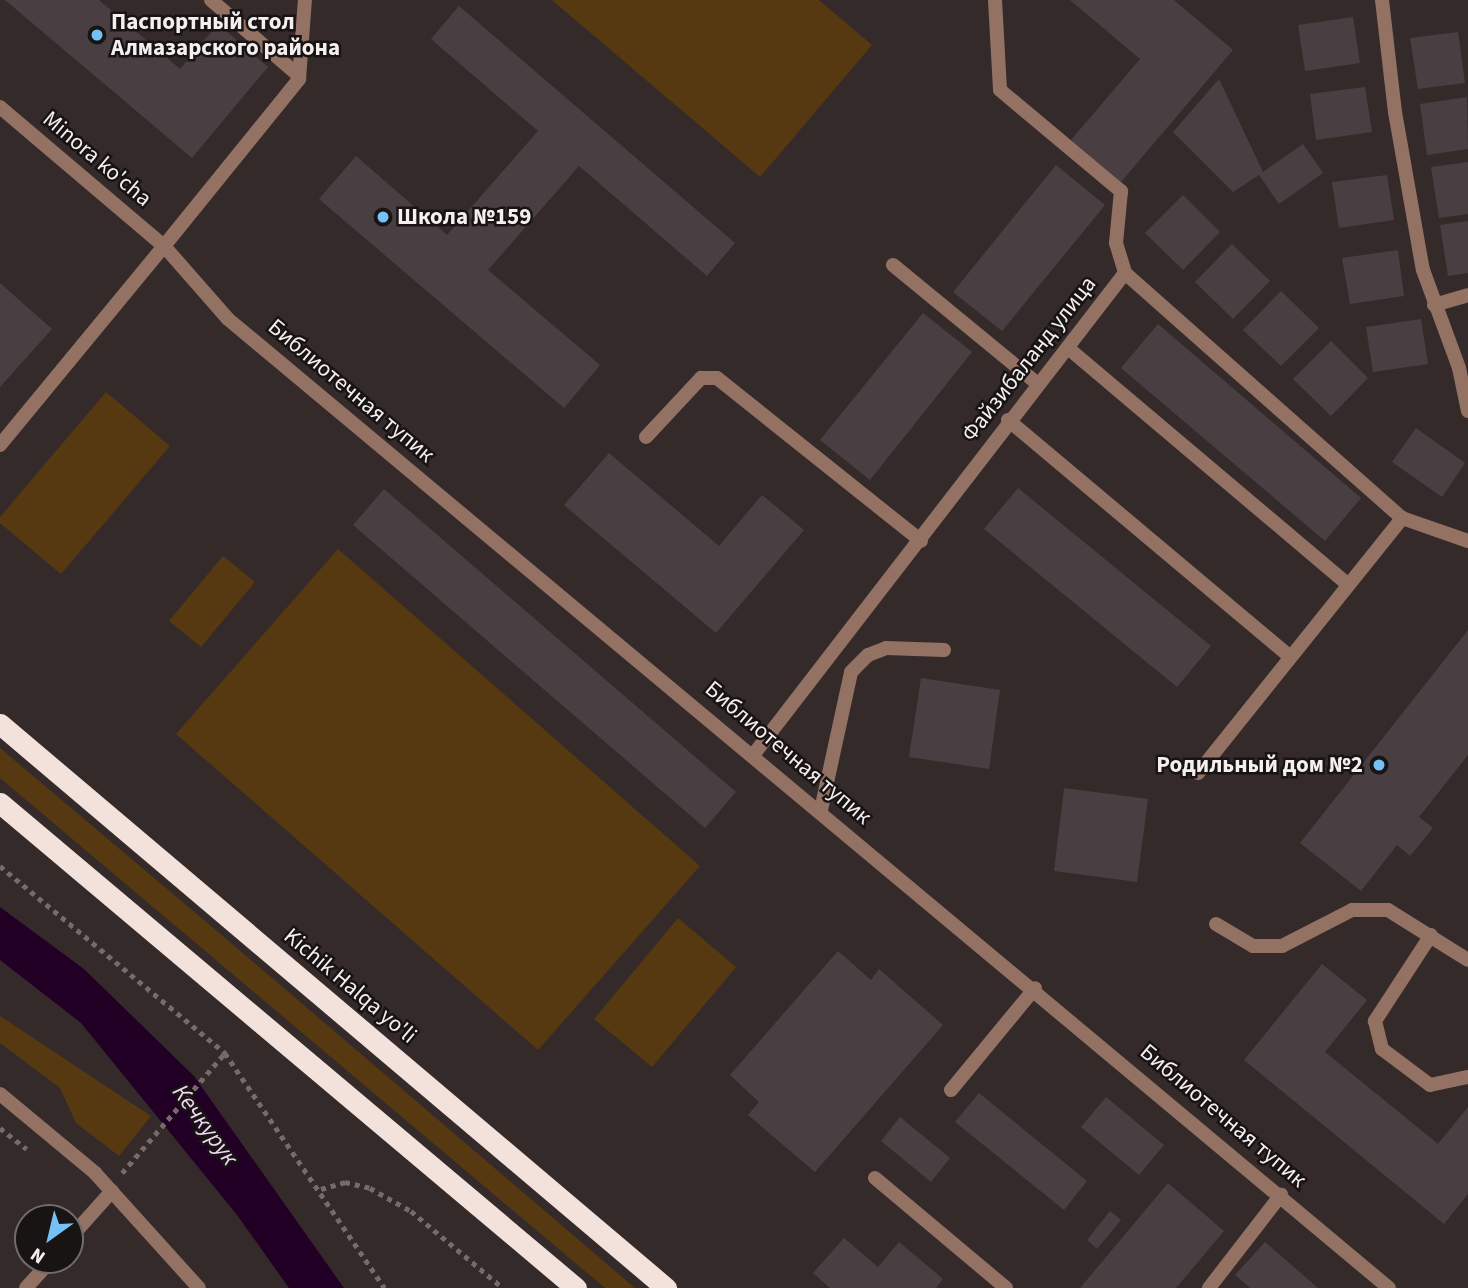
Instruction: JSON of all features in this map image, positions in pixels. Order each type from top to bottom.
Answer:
[{"type":"highway","name":"Kichik Halqa yo'li","points":[[0,724],[666,1288]]},
{"type":"highway","points":[[0,803],[576,1288]]},
{"type":"street","points":[[211,0],[299,76]]},
{"type":"street","points":[[0,445],[164,246],[299,76],[305,0]]},
{"type":"street","points":[[995,0],[1000,90],[1121,191],[1116,243],[1125,273]]},
{"type":"street","points":[[1382,0],[1395,112],[1434,304],[1459,368],[1468,411]]},
{"type":"street","name":"Minora ko'cha","points":[[0,107],[164,246]]},
{"type":"street","name":"Библиотечная тупик","points":[[164,246],[228,319],[1035,988],[1389,1288]]},
{"type":"street","points":[[893,265],[1038,384]]},
{"type":"street","name":"Файзибаланд улица","points":[[754,754],[921,541],[1008,420],[1068,348],[1125,273],[1402,517],[1468,541]]},
{"type":"street","points":[[1434,304],[1468,295]]},
{"type":"street","points":[[1068,348],[1348,585]]},
{"type":"street","points":[[646,437],[701,378],[717,378],[921,541]]},
{"type":"street","points":[[1008,420],[1290,657]]},
{"type":"street","points":[[1198,773],[1402,517]]},
{"type":"street","points":[[821,810],[852,673],[868,655],[886,648],[944,650]]},
{"type":"street","points":[[1216,924],[1254,946],[1282,946],[1352,910],[1388,910],[1468,960]]},
{"type":"street","points":[[1431,935],[1375,1021],[1382,1049],[1430,1085],[1468,1077]]},
{"type":"street","points":[[951,1090],[1035,988]]},
{"type":"street","points":[[0,1094],[112,1191],[199,1288]]},
{"type":"street","points":[[875,1178],[1006,1288]]},
{"type":"street","points":[[84,1222],[112,1191]]},
{"type":"street","points":[[1209,1288],[1282,1195]]},
{"type":"street","points":[[26,1288],[38,1274]]},
{"type":"path","points":[[0,866],[225,1053],[321,1189],[385,1288]]},
{"type":"path","points":[[122,1174],[209,1067],[225,1053]]},
{"type":"path","points":[[321,1189],[345,1182],[370,1188],[411,1211],[503,1288]]},
{"type":"shaded area","points":[[552,0],[819,0],[872,45],[760,177]]},
{"type":"shaded area","points":[[106,392],[170,446],[61,574],[0,523],[0,517]]},
{"type":"shaded area","points":[[338,549],[700,866],[538,1050],[176,734]]},
{"type":"shaded area","points":[[223,556],[255,582],[201,647],[169,621]]},
{"type":"shaded area","points":[[0,748],[635,1288],[605,1288],[0,778]]},
{"type":"shaded area","points":[[678,918],[736,967],[652,1067],[594,1019]]},
{"type":"shaded area","points":[[0,1016],[151,1116],[119,1156],[76,1123],[60,1088],[0,1043]]},
{"type":"water","name":"Кечкурук","points":[[0,907],[84,969],[194,1076],[344,1288],[289,1288],[237,1215],[81,1023],[0,960]]},
{"type":"building","points":[[5,0],[99,0],[180,69],[218,24],[268,67],[192,158]]},
{"type":"building","points":[[1070,0],[1174,0],[1233,50],[1121,182],[1071,140],[1140,59]]},
{"type":"building","name":"Школа №159","points":[[459,6],[735,243],[707,276],[579,166],[488,270],[600,365],[564,408],[319,199],[356,156],[447,235],[538,131],[431,39]]},
{"type":"building","points":[[1353,17],[1360,63],[1305,71],[1298,25]]},
{"type":"building","points":[[1458,32],[1465,83],[1418,89],[1410,38]]},
{"type":"building","points":[[1219,79],[1263,172],[1303,144],[1323,173],[1279,204],[1259,175],[1233,192],[1173,132]]},
{"type":"building","points":[[1365,87],[1372,132],[1316,140],[1310,94]]},
{"type":"building","points":[[1467,97],[1468,149],[1427,155],[1420,104]]},
{"type":"building","points":[[1468,162],[1468,214],[1439,218],[1431,167]]},
{"type":"building","points":[[1056,165],[1105,205],[1002,331],[953,292]]},
{"type":"building","points":[[1387,175],[1394,220],[1339,228],[1332,182]]},
{"type":"building","points":[[1183,195],[1220,232],[1183,270],[1145,233]]},
{"type":"building","points":[[1468,221],[1468,273],[1448,276],[1440,225]]},
{"type":"building","points":[[1232,244],[1270,281],[1233,319],[1195,282]]},
{"type":"building","points":[[1398,250],[1404,296],[1350,304],[1342,258]]},
{"type":"building","points":[[0,283],[52,329],[0,387]]},
{"type":"building","points":[[1281,291],[1319,328],[1281,366],[1243,330]]},
{"type":"building","points":[[923,313],[972,352],[870,480],[820,440]]},
{"type":"building","points":[[1421,319],[1428,364],[1373,372],[1366,327]]},
{"type":"building","points":[[1158,324],[1361,498],[1325,541],[1121,368]]},
{"type":"building","points":[[1331,341],[1368,378],[1331,416],[1293,379]]},
{"type":"building","points":[[1416,428],[1465,463],[1442,497],[1392,462]]},
{"type":"building","points":[[609,453],[719,546],[762,495],[804,530],[716,633],[564,505]]},
{"type":"building","points":[[1018,488],[1211,646],[1177,687],[984,529]]},
{"type":"building","points":[[384,489],[736,792],[705,828],[353,525]]},
{"type":"building","points":[[1468,630],[1468,755],[1419,817],[1433,828],[1410,856],[1397,845],[1361,891],[1300,843]]},
{"type":"building","points":[[921,678],[1000,690],[989,769],[909,757]]},
{"type":"building","points":[[1064,788],[1148,799],[1137,882],[1054,871]]},
{"type":"building","points":[[838,951],[871,980],[879,969],[943,1025],[815,1172],[748,1115],[759,1102],[730,1075]]},
{"type":"building","points":[[1322,964],[1367,1000],[1325,1052],[1438,1144],[1468,1107],[1468,1194],[1444,1224],[1244,1060]]},
{"type":"building","points":[[979,1093],[1087,1181],[1064,1210],[955,1122]]},
{"type":"building","points":[[1106,1097],[1164,1145],[1139,1175],[1081,1127]]},
{"type":"building","points":[[900,1117],[950,1158],[931,1182],[881,1141]]},
{"type":"building","points":[[1168,1183],[1224,1231],[1176,1288],[1080,1288]]},
{"type":"building","points":[[1110,1211],[1121,1220],[1097,1249],[1087,1240]]},
{"type":"building","points":[[844,1238],[878,1267],[899,1242],[943,1279],[936,1288],[830,1288],[813,1273]]},
{"type":"building","points":[[1265,1242],[1318,1288],[1250,1288],[1235,1275]]},
{"type":"place","name":"Паспортный стол Алмазарского района","points":[[97,35]]},
{"type":"place","name":"Школа №159","points":[[383,217]]},
{"type":"place","name":"Родильный дом №2","points":[[1379,765]]}]
